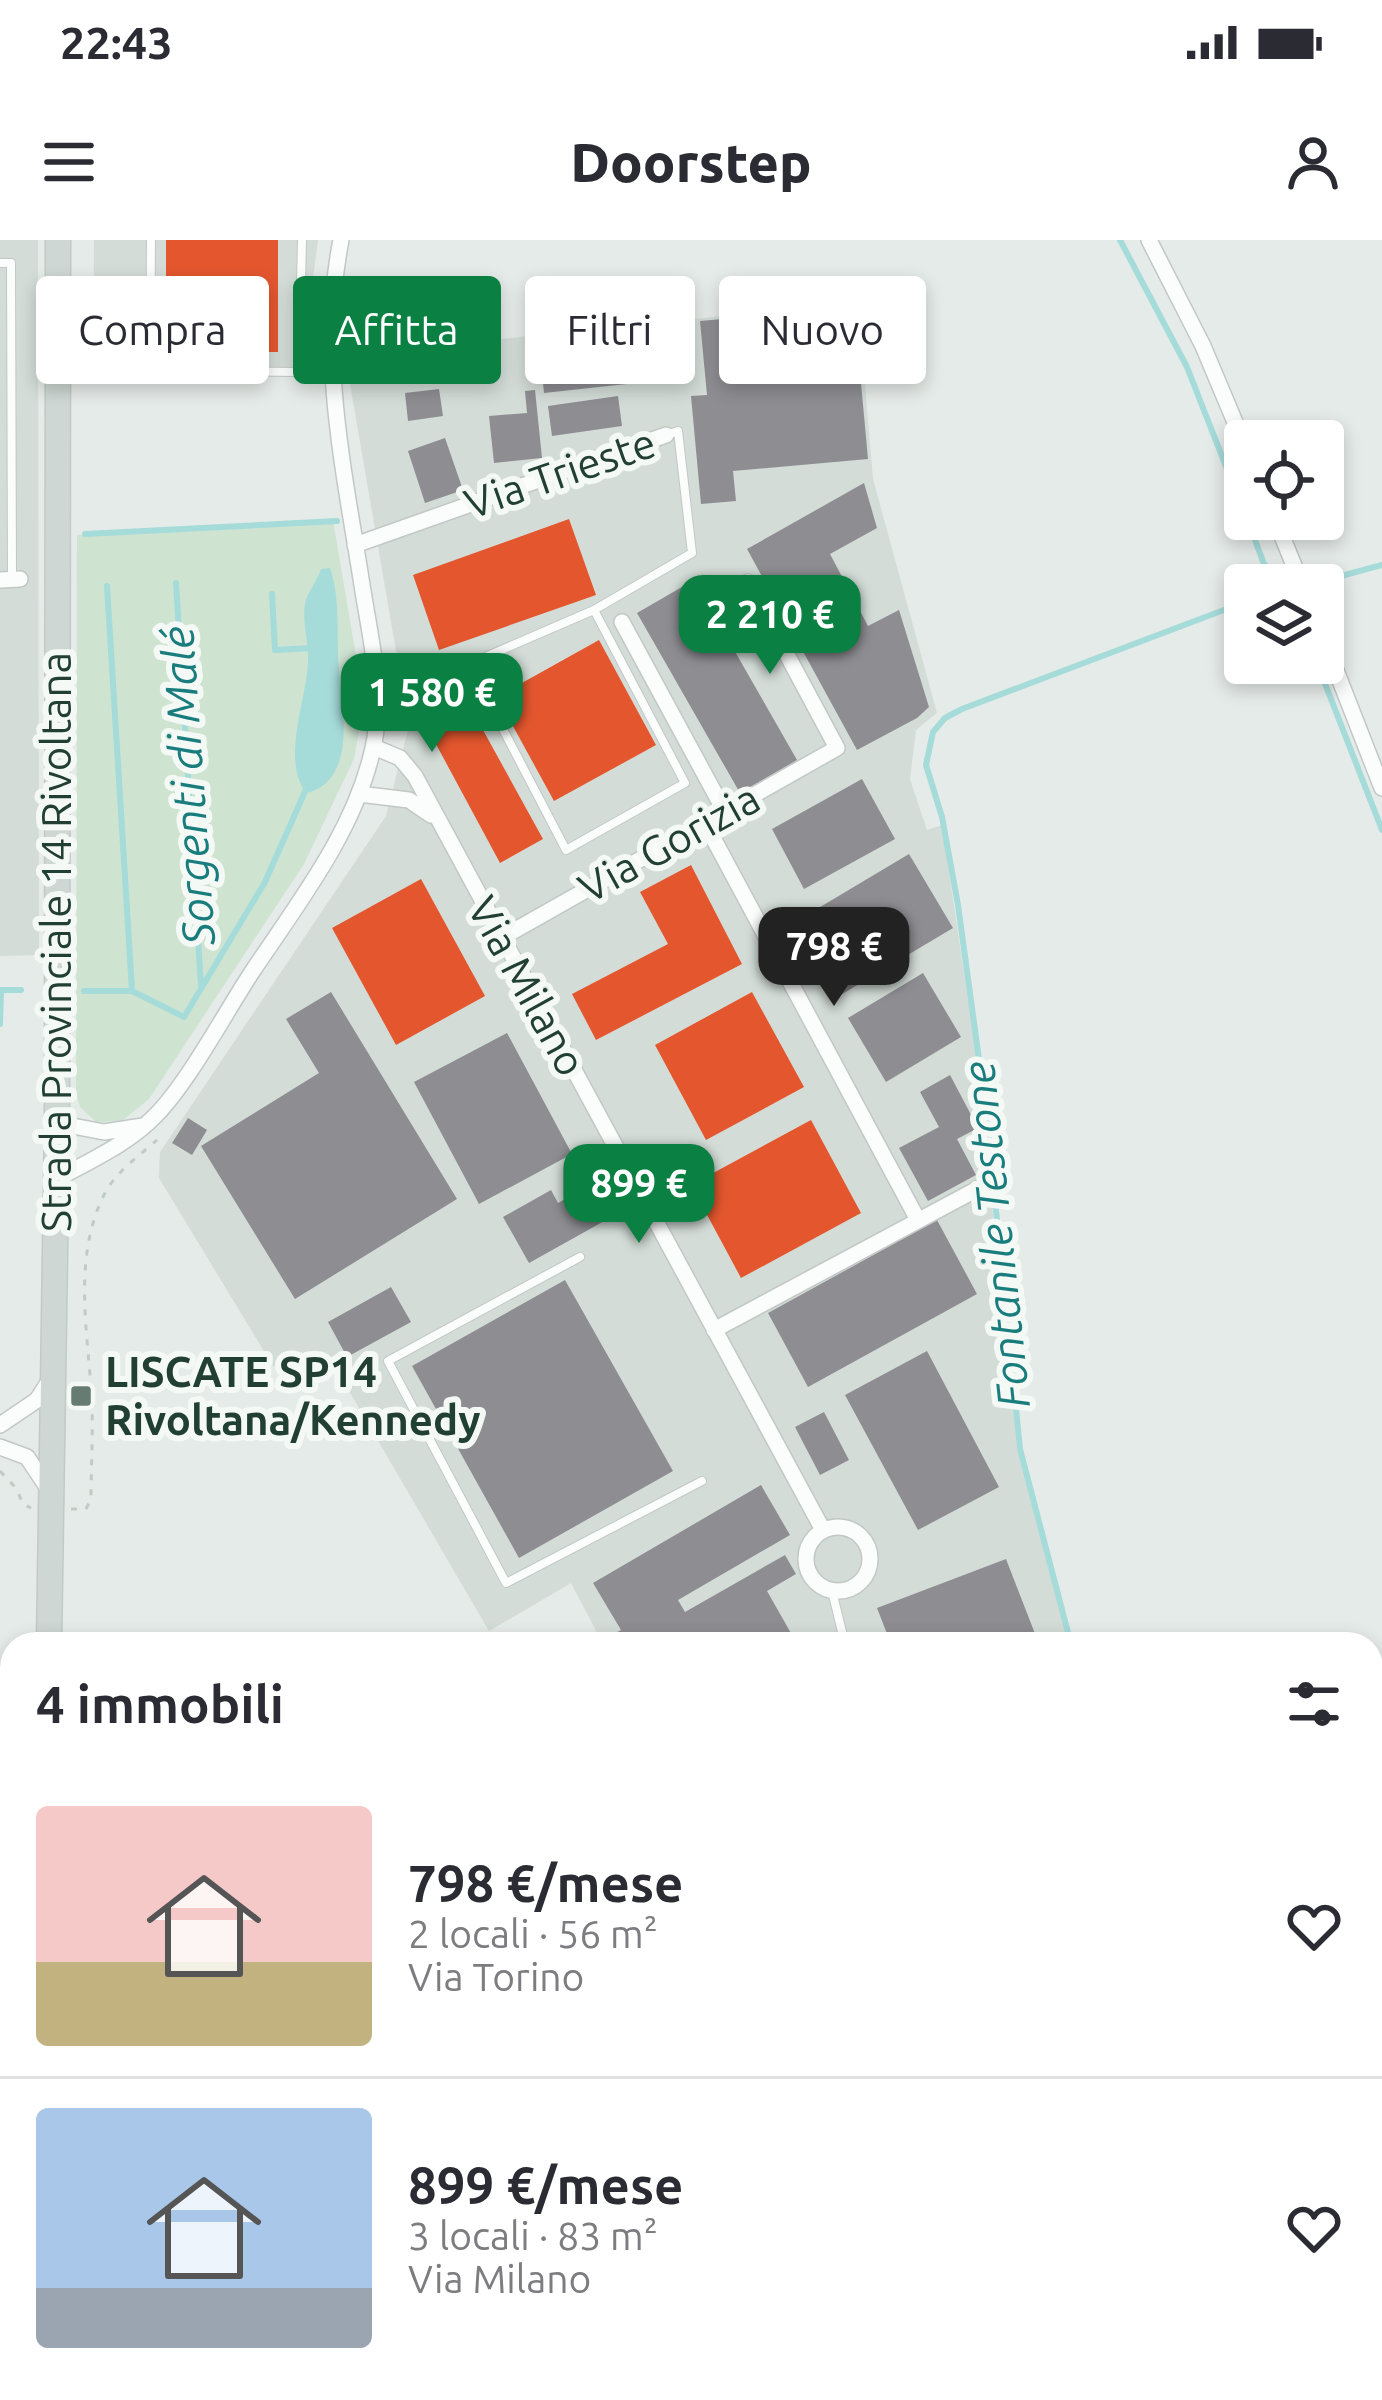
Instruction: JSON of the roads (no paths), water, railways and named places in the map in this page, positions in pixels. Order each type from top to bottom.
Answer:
[{"type":"main road","name":"Strada Provinciale 14 Rivoltana","points":[[49,1632],[57,1123],[58,240]]},
{"type":"street","points":[[55,1180],[146,1125],[162,1109],[317,873],[358,794],[374,747],[376,684],[330,359],[341,240]]},
{"type":"street","points":[[1149,240],[1234,420]]},
{"type":"street","name":"Via Trieste","points":[[356,545],[666,435]]},
{"type":"street","name":"Via Gorizia","points":[[501,938],[837,748],[748,582]]},
{"type":"street","points":[[622,622],[725,812]]},
{"type":"street","points":[[1341,684],[1382,788]]},
{"type":"street","name":"Via Milano","points":[[374,747],[394,754],[411,769],[823,1530]]},
{"type":"street","points":[[358,794],[409,800],[437,821]]},
{"type":"street","points":[[705,823],[919,1220]]},
{"type":"street","points":[[57,1123],[104,1132],[146,1125]]},
{"type":"street","points":[[714,1330],[981,1186]]},
{"type":"street","points":[[0,1425],[37,1400],[52,1375]]},
{"type":"street","points":[[0,1447],[18,1451],[36,1465],[50,1501]]},
{"type":"street","points":[[838,1527],[854,1531],[865,1542],[870,1557],[867,1573],[857,1585],[832,1591],[813,1581],[806,1567],[808,1546],[823,1530],[838,1527]]},
{"type":"lane","points":[[152,240],[150,370],[299,373],[302,240]]},
{"type":"lane","points":[[0,263],[11,263],[11,580]]},
{"type":"lane","name":"Via Trieste","points":[[594,610],[686,783],[566,850],[469,664],[594,610],[692,553],[678,431],[666,435]]},
{"type":"lane","points":[[580,1257],[388,1361],[506,1583],[702,1481]]},
{"type":"lane","points":[[832,1591],[841,1632]]},
{"type":"water","points":[[330,568],[337,605],[343,740],[334,773],[307,793],[299,780],[295,748],[308,662],[305,604],[321,569]]},
{"type":"waterway","points":[[1120,240],[1187,367],[1224,461]]},
{"type":"waterway","points":[[85,534],[337,521]]},
{"type":"waterway","points":[[1255,540],[1264,564]]},
{"type":"waterway","name":"Fontanile Testone","points":[[1344,575],[1382,565]]},
{"type":"waterway","name":"Sorgenti di Malé","points":[[176,583],[201,986]]},
{"type":"waterway","name":"Sorgenti di Malé","points":[[107,586],[132,990]]},
{"type":"waterway","points":[[272,594],[275,650],[312,648]]},
{"type":"waterway","name":"Fontanile Testone","points":[[1068,1632],[1020,1449],[986,1111],[958,905],[942,817],[926,765],[933,732],[962,709],[1224,610]]},
{"type":"waterway","points":[[1325,684],[1382,830]]},
{"type":"waterway","points":[[84,991],[132,991],[184,1017],[265,882],[307,787]]},
{"type":"waterway","points":[[1,990],[21,990]]},
{"type":"waterway","points":[[0,1024],[1,990]]},
{"type":"place","name":"LISCATE SP14 Rivoltana/Kennedy","points":[[81,1396]]}]
